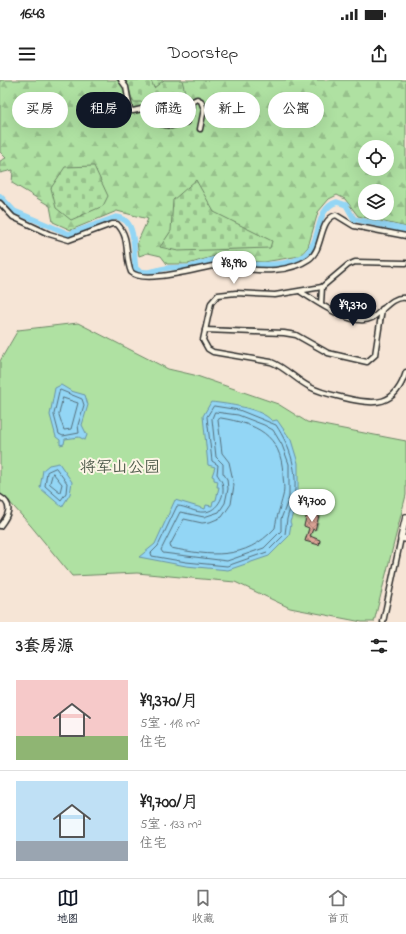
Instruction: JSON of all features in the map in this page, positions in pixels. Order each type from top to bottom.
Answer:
[{"type":"street","points":[[121,80],[126,87],[130,110],[133,111],[146,108],[161,124],[171,126],[187,122],[193,101],[197,99],[201,101],[204,109],[200,129]]},
{"type":"street","points":[[0,203],[13,217],[49,234],[69,240],[117,224],[122,229],[126,238],[131,272],[141,278],[176,272],[186,273],[219,265],[264,271],[286,268],[310,259],[320,242],[327,220],[336,215],[354,226],[406,236]]},
{"type":"street","points":[[406,262],[355,262],[348,265],[322,287],[301,292],[275,295],[236,293],[218,295],[211,303],[205,330],[204,345],[214,352],[275,364],[320,392],[367,403],[376,403],[391,396],[402,384],[406,372]]},
{"type":"street","points":[[321,304],[322,287]]},
{"type":"street","points":[[301,292],[321,304],[356,320],[373,318],[395,299],[406,298]]},
{"type":"street","points":[[205,330],[284,333],[296,335],[328,353],[367,362],[375,355],[382,309]]},
{"type":"street","points":[[0,497],[7,503],[9,509],[7,516],[0,526]]},
{"type":"street","points":[[383,622],[404,538],[406,517]]},
{"type":"green space","points":[[0,80],[406,80],[406,227],[375,220],[394,220],[394,184],[358,184],[358,216],[345,199],[337,195],[329,199],[318,212],[308,247],[300,256],[264,262],[240,261],[231,256],[215,256],[188,264],[167,264],[161,256],[148,253],[139,256],[137,243],[148,219],[117,211],[71,230],[53,222],[50,206],[12,183],[13,170],[0,173],[0,161],[6,158],[0,152]]},
{"type":"green space","points":[[126,80],[151,80],[154,88],[164,80],[182,80],[185,92],[140,92],[140,102],[133,102],[132,92],[130,92]]},
{"type":"green space","points":[[94,166],[108,196],[103,206],[71,220],[56,208],[51,188],[65,167]]},
{"type":"green space","points":[[196,180],[214,212],[272,241],[270,248],[178,251],[160,247],[171,231],[173,200]]},
{"type":"green space","name":"将军山公园","points":[[78,323],[168,369],[194,375],[278,404],[307,422],[406,441],[406,495],[374,622],[362,622],[290,608],[235,582],[137,573],[72,576],[31,526],[6,498],[0,495],[0,361],[18,330]]},
{"type":"water","points":[[61,385],[71,391],[85,395],[88,405],[82,425],[87,435],[85,440],[79,437],[65,439],[64,444],[60,445],[60,440],[56,437],[50,415],[55,388]]},
{"type":"water","points":[[211,402],[244,407],[260,413],[272,421],[277,420],[291,440],[298,463],[298,499],[290,522],[289,536],[269,556],[228,570],[186,566],[139,557],[155,544],[175,500],[205,509],[206,505],[212,506],[213,501],[216,500],[219,487],[217,487],[218,481],[214,480],[214,477],[212,476],[215,467],[208,465],[203,416]]},
{"type":"water","points":[[59,463],[72,482],[70,494],[62,507],[40,488],[43,470],[49,465]]},
{"type":"building","points":[[311,496],[331,500],[329,505],[310,499]]},
{"type":"building","points":[[316,501],[320,502],[317,511],[320,512],[315,530],[313,529],[310,536],[320,540],[319,545],[305,541],[309,528],[304,526],[308,509],[313,510]]},
{"type":"waterway","points":[[0,196],[14,211],[69,234],[116,217],[123,219],[131,230],[136,269],[144,272],[189,267],[218,259],[242,264],[257,265],[293,261],[306,254],[311,248],[321,218],[325,211],[337,202],[346,205],[354,219],[406,230]]}]
